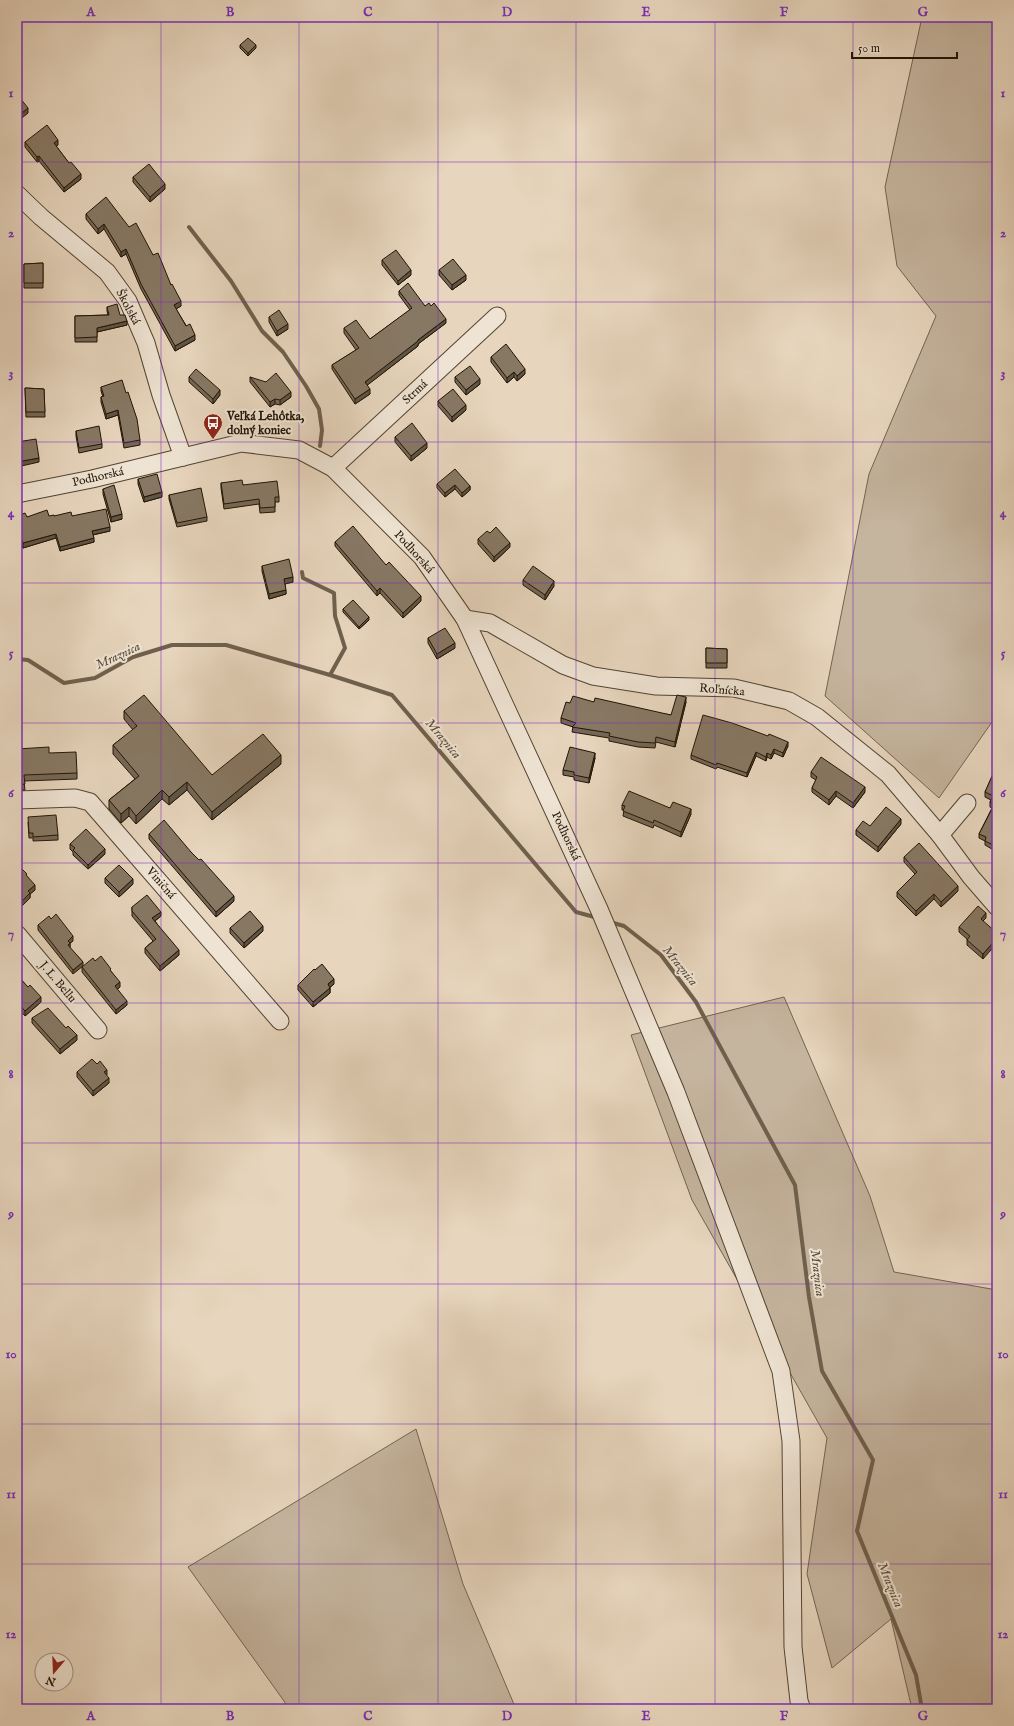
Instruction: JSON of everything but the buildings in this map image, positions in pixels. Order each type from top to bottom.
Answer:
[{"type":"street","name":"Školská","points":[[17,194],[41,217],[107,272],[128,301],[146,343],[161,395],[183,457]]},
{"type":"street","name":"Strmá","points":[[333,468],[497,316]]},
{"type":"street","name":"Podhorská","points":[[17,494],[92,479],[241,443],[299,450],[333,468],[422,557],[465,619],[599,909],[676,1092],[781,1371],[791,1441],[793,1647],[799,1701],[802,1709]]},
{"type":"street","name":"Roľnícka","points":[[465,619],[490,623],[562,665],[593,676],[656,686],[734,688],[789,701],[817,717],[888,774],[940,835],[971,877],[997,907]]},
{"type":"street","name":"Viničná","points":[[17,800],[75,798],[90,802],[280,1021]]},
{"type":"street","points":[[940,835],[967,803]]},
{"type":"street","name":"J. L. Bellu","points":[[17,934],[98,1030]]},
{"type":"shaded area","points":[[922,17],[997,17],[997,729],[992,722],[939,798],[825,696],[869,474],[936,316],[897,266],[885,187]]},
{"type":"shaded area","points":[[784,997],[870,1196],[894,1272],[997,1290],[997,1709],[912,1709],[891,1619],[832,1668],[807,1574],[827,1438],[692,1200],[631,1035]]},
{"type":"shaded area","points":[[416,1429],[463,1584],[516,1709],[288,1709],[284,1701],[188,1567]]},
{"type":"waterway","points":[[189,227],[231,281],[262,331],[283,352],[306,386],[319,409],[322,430],[320,446]]},
{"type":"waterway","points":[[302,572],[303,578],[334,593],[335,616],[345,648],[330,675]]},
{"type":"waterway","name":"Mraznica","points":[[17,659],[28,660],[64,683],[95,678],[133,657],[172,645],[226,645],[330,675],[392,695],[576,912],[598,918]]},
{"type":"waterway","name":"Mraznica","points":[[610,922],[624,926],[661,955],[696,1002],[795,1185],[809,1297],[822,1371],[873,1460],[857,1531],[916,1675],[922,1709]]},
{"type":"place","name":"Veľká Lehôtka, dolný koniec","points":[[213,440]]}]
